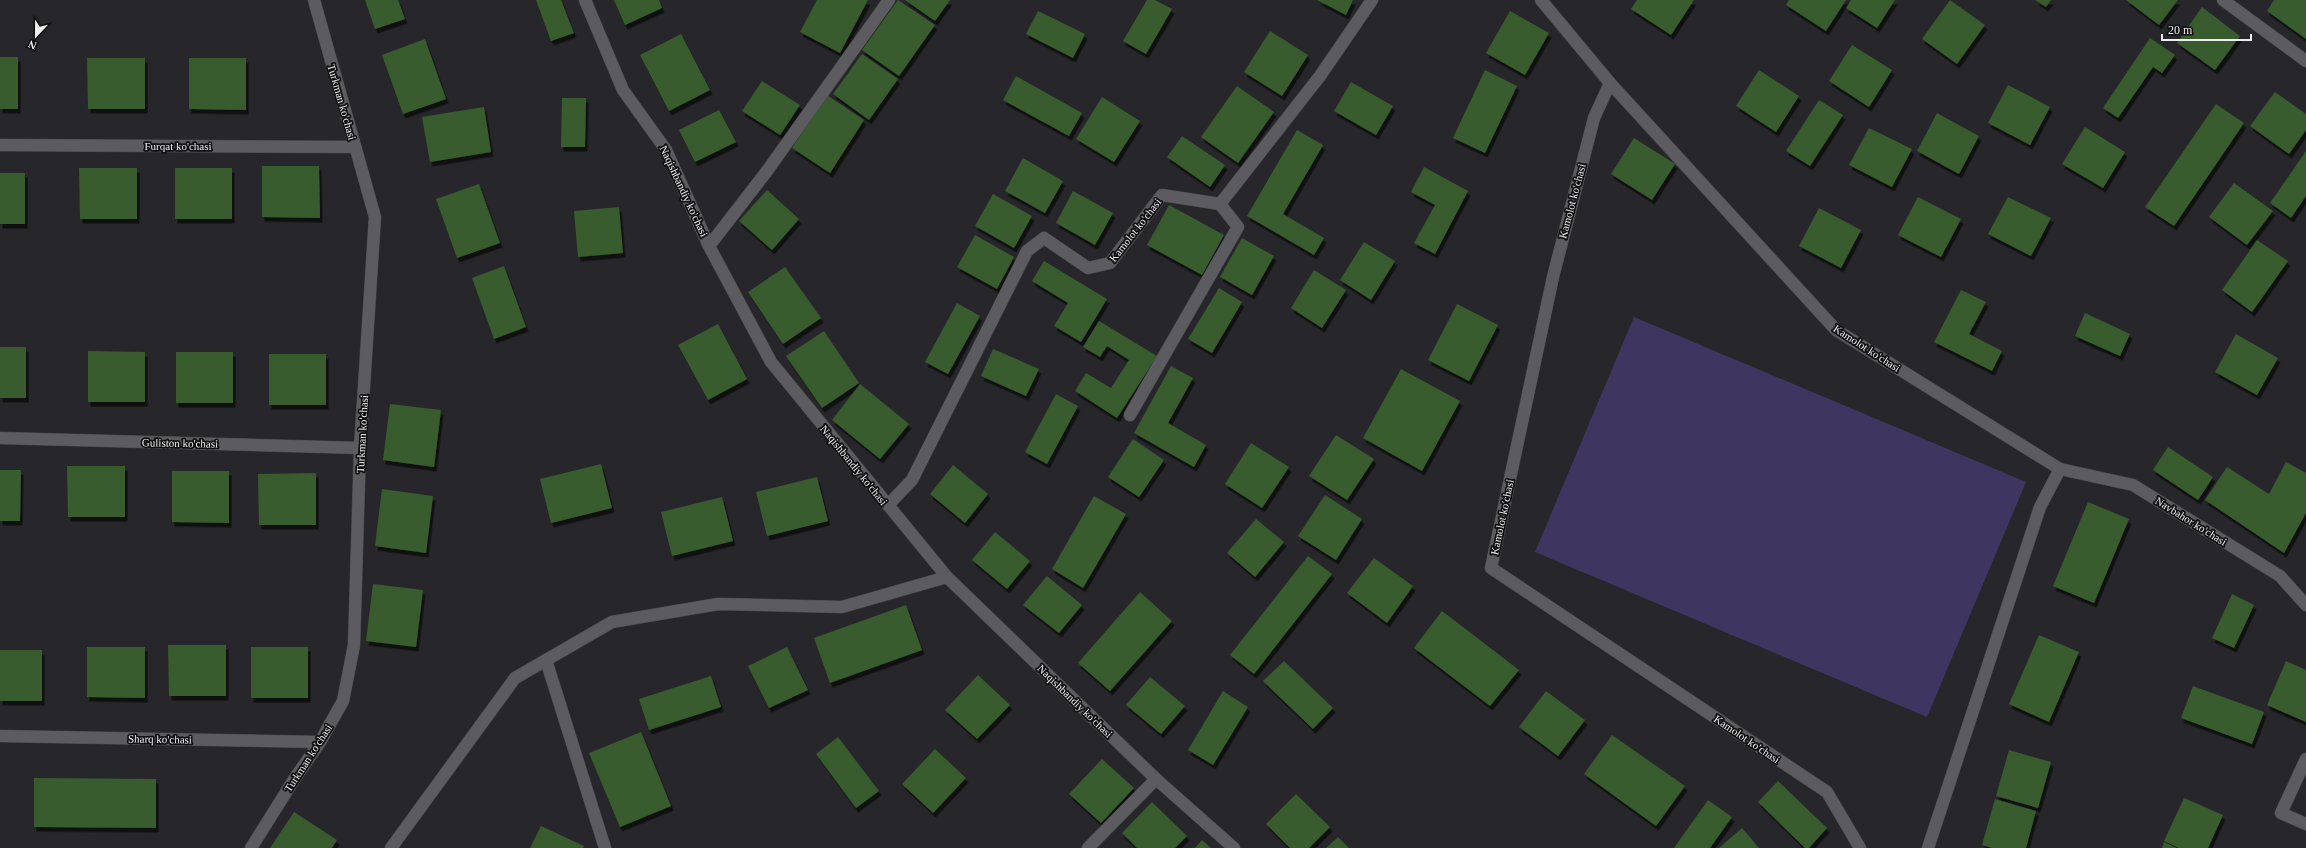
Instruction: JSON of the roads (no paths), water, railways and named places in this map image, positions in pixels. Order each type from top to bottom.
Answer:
[{"type":"street","name":"Turkman ko'chasi","points":[[251,848],[295,778],[320,742],[343,701],[354,645],[360,448],[375,218],[314,0]]},
{"type":"street","name":"Naqishbandiy ko'chasi","points":[[585,0],[623,90],[666,150],[710,246],[771,362],[947,577],[1156,779],[1234,848]]},
{"type":"street","points":[[710,246],[767,171],[888,0]]},
{"type":"street","points":[[1130,416],[1238,227],[1220,204],[1320,76],[1372,0]]},
{"type":"street","name":"Kamolot ko'chasi","points":[[1541,0],[1610,83],[1836,330],[2060,469]]},
{"type":"street","points":[[2223,0],[2306,61]]},
{"type":"street","name":"Kamolot ko'chasi","points":[[1610,83],[1594,118],[1552,277],[1491,568],[1827,792],[1860,848]]},
{"type":"street","name":"Furqat ko'chasi","points":[[0,145],[355,147]]},
{"type":"street","name":"Kamolot ko'chasi","points":[[888,505],[912,480],[1027,251],[1044,238],[1088,268],[1110,263],[1162,195],[1220,204]]},
{"type":"street","name":"Guliston ko'chasi","points":[[0,438],[360,448]]},
{"type":"street","points":[[1928,848],[2040,507],[2060,469]]},
{"type":"street","name":"Navbahor ko'chasi","points":[[2060,469],[2132,485],[2280,576],[2306,605]]},
{"type":"street","points":[[391,848],[515,678],[612,622],[718,604],[842,608],[947,577]]},
{"type":"street","points":[[546,660],[605,848]]},
{"type":"street","name":"Sharq ko'chasi","points":[[0,736],[320,742]]},
{"type":"street","points":[[2306,760],[2281,813],[2306,824]]},
{"type":"street","points":[[1088,848],[1156,779]]}]
